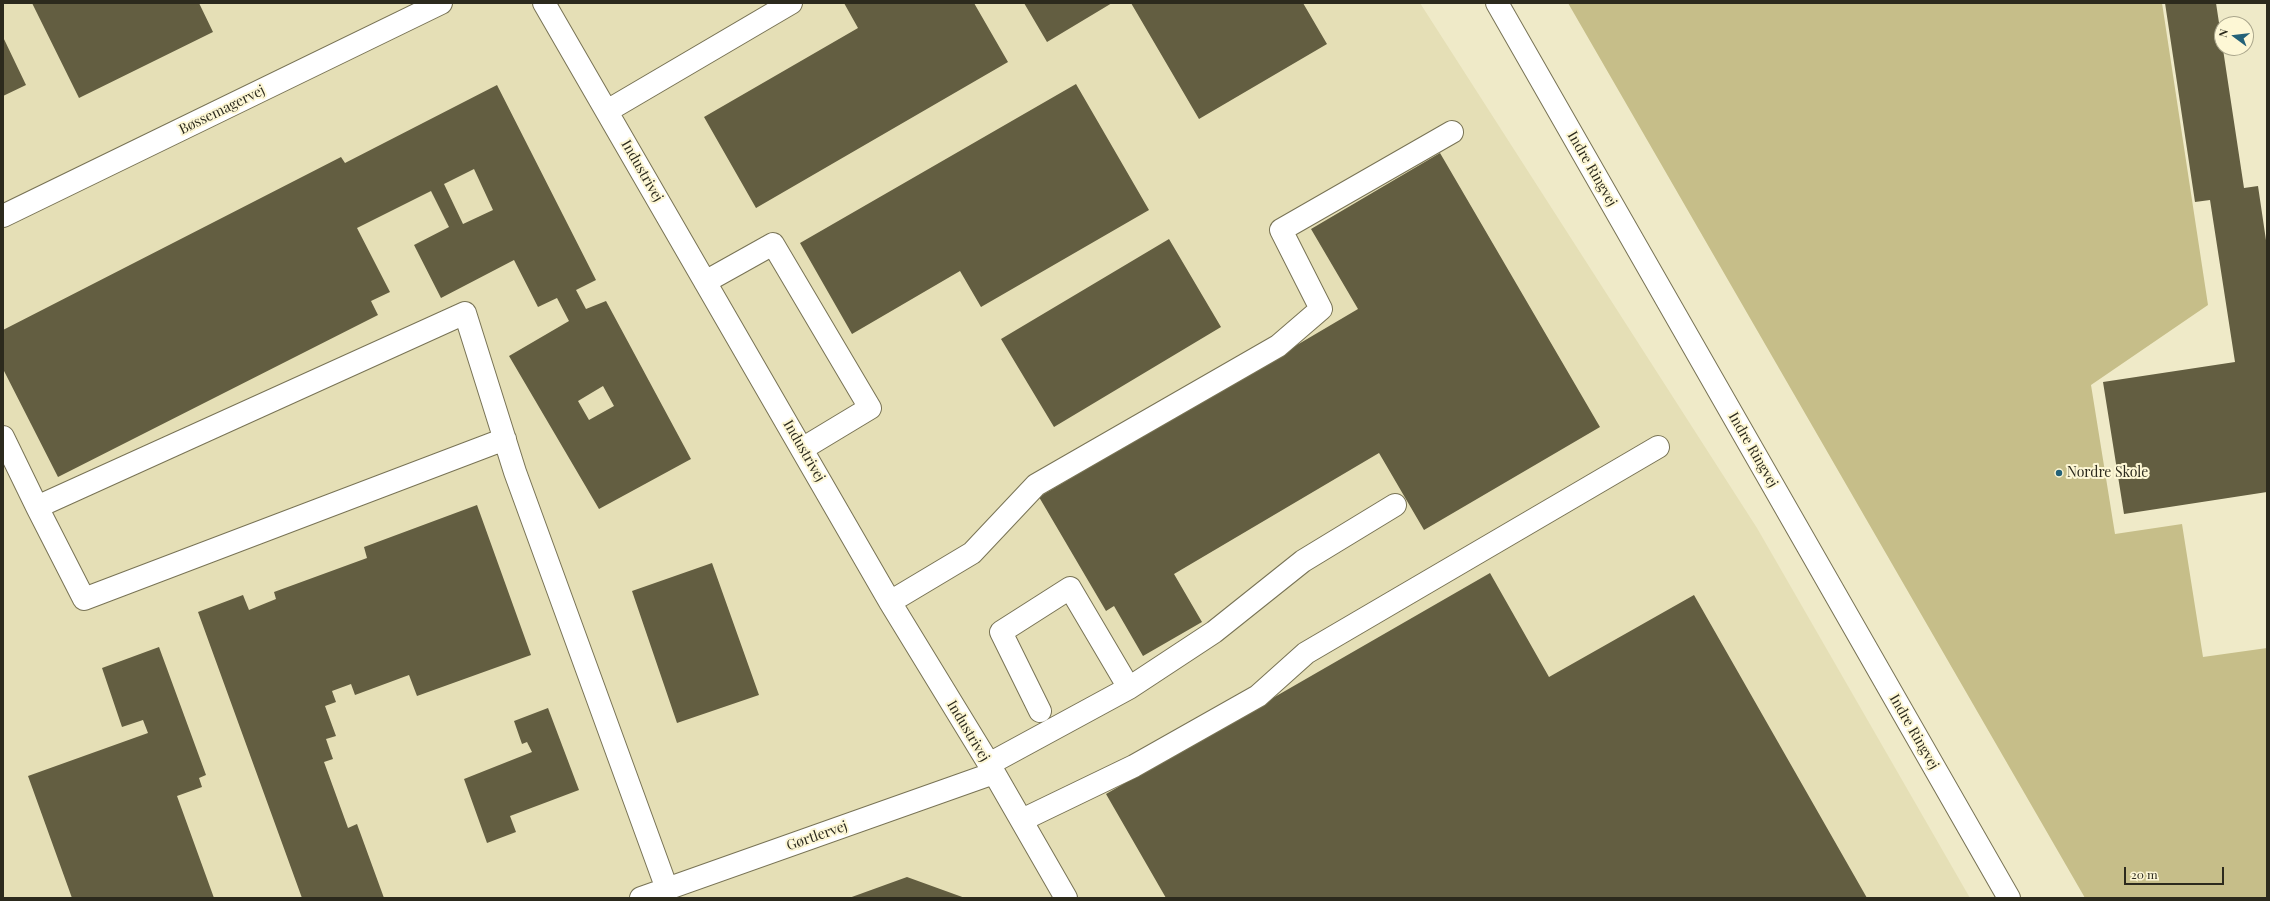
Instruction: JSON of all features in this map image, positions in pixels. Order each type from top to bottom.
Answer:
[{"type":"street","name":"Bøssemagervej","points":[[3,216],[441,3]]},
{"type":"street","name":"Industrivej","points":[[544,3],[608,111],[890,602],[1022,820],[1066,898]]},
{"type":"street","points":[[608,111],[791,3]]},
{"type":"street","name":"Indre Ringvej","points":[[1497,3],[2008,898]]},
{"type":"street","points":[[890,602],[972,553],[1036,486],[1278,346],[1321,310],[1280,230],[1452,132]]},
{"type":"street","points":[[705,282],[773,244],[870,408],[802,449]]},
{"type":"street","points":[[37,507],[465,313],[505,439],[668,889]]},
{"type":"street","points":[[3,437],[84,599],[505,439]]},
{"type":"street","points":[[1022,820],[1134,766],[1258,696],[1306,653],[1658,448]]},
{"type":"street","name":"Gørtlervej","points":[[641,898],[991,769],[1129,688],[1214,632],[1303,561],[1395,505]]},
{"type":"street","points":[[1040,711],[1001,632],[1070,588],[1129,688]]},
{"type":"shaded area","points":[[3,3],[1420,3],[1757,528],[1970,898],[3,898]]},
{"type":"shaded area","name":"Nordre Skole","points":[[1568,3],[2162,3],[2208,305],[2091,385],[2115,534],[2182,524],[2203,657],[2267,648],[2267,898],[2085,898]]},
{"type":"building","points":[[32,3],[199,3],[213,32],[79,98]]},
{"type":"building","points":[[844,3],[974,3],[1008,62],[756,208],[704,117],[858,28]]},
{"type":"building","points":[[1024,3],[1112,3],[1047,42]]},
{"type":"building","points":[[1131,3],[1303,3],[1327,44],[1199,119]]},
{"type":"building","points":[[2165,3],[2216,3],[2218,16],[2214,16],[2214,56],[2224,56],[2244,188],[2258,186],[2267,247],[2267,492],[2124,514],[2103,382],[2235,362],[2210,200],[2195,202]]},
{"type":"building","points":[[3,37],[26,85],[3,96]]},
{"type":"building","points":[[1076,84],[1149,210],[981,307],[960,271],[852,334],[800,243]]},
{"type":"building","points":[[497,85],[596,280],[576,290],[586,309],[606,301],[691,459],[599,509],[509,356],[569,321],[557,298],[538,307],[514,260],[441,298],[414,245],[449,227],[431,191],[357,228],[390,292],[371,301],[378,315],[58,477],[3,369],[3,330],[341,157],[345,163]],"holes":[[[474,169],[493,210],[463,224],[444,184]],[[603,386],[614,406],[589,420],[578,401]]]},
{"type":"building","points":[[1440,153],[1600,427],[1424,530],[1379,453],[1174,574],[1202,622],[1143,656],[1114,606],[1106,611],[1039,497],[1358,309],[1311,229]]},
{"type":"building","points":[[1169,239],[1221,327],[1054,427],[1001,339]]},
{"type":"building","points":[[477,505],[531,655],[417,696],[409,675],[355,695],[351,684],[332,691],[336,702],[325,706],[336,736],[326,739],[333,759],[324,762],[348,828],[357,824],[384,898],[302,898],[198,612],[243,595],[249,610],[276,599],[274,592],[367,558],[364,547]]},
{"type":"building","points":[[712,563],[759,695],[677,723],[632,591]]},
{"type":"building","points":[[1490,573],[1549,677],[1694,595],[1867,898],[1166,898],[1106,794]]},
{"type":"building","points":[[159,647],[206,775],[199,778],[202,787],[177,796],[214,898],[72,898],[28,776],[148,733],[143,720],[122,727],[102,668]]},
{"type":"building","points":[[548,708],[579,790],[510,816],[516,832],[487,843],[464,779],[532,752],[527,742],[522,744],[514,721]]},
{"type":"building","points":[[907,877],[965,898],[849,898]]},
{"type":"place","name":"Nordre Skole","points":[[2059,473]]}]
